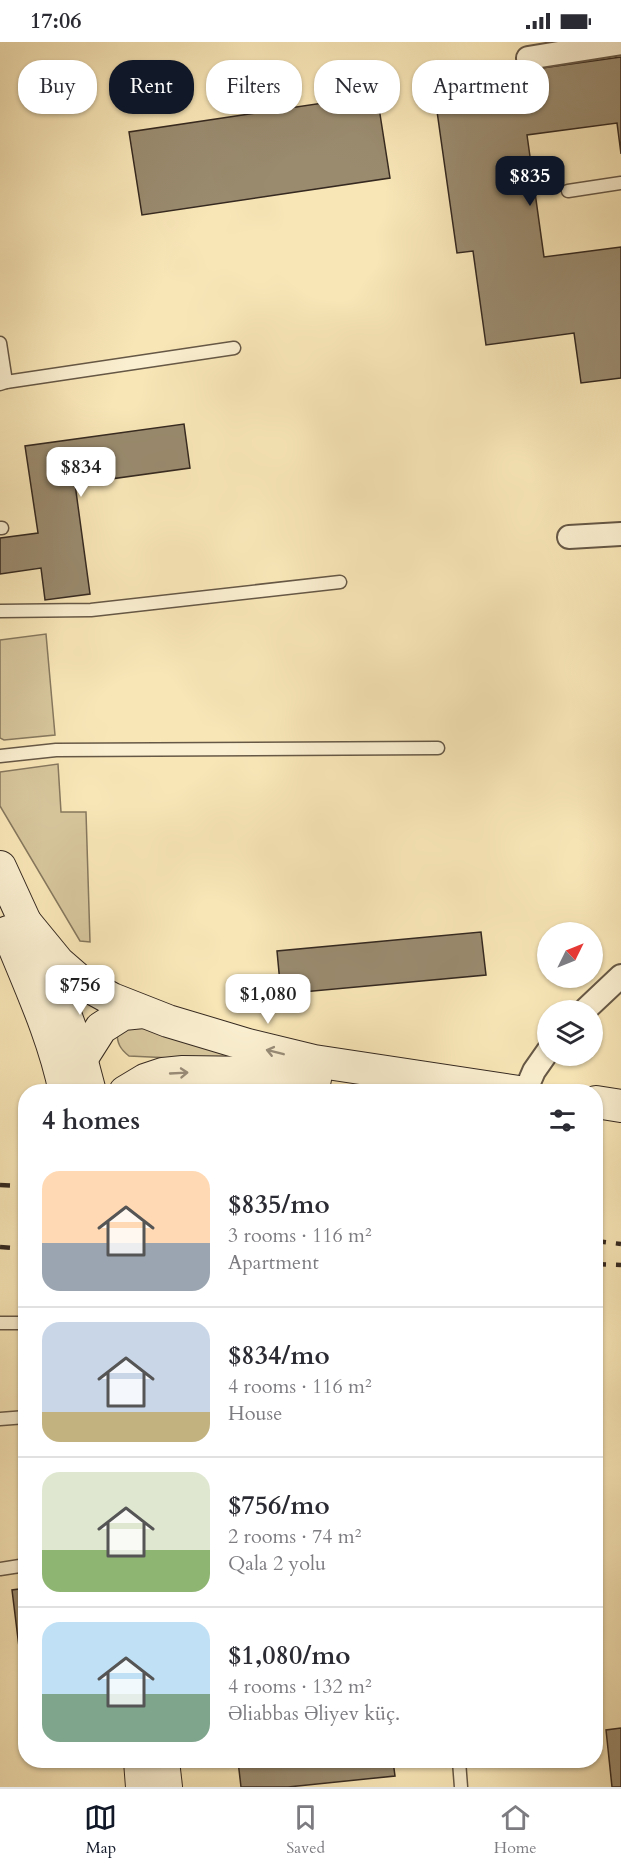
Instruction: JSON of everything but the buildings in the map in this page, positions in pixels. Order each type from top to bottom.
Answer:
[{"type":"main road","points":[[0,867],[34,995],[51,1045],[70,1084]]},
{"type":"main road","points":[[13,919],[81,982],[112,999],[143,1012],[248,1045],[314,1062],[464,1084]]},
{"type":"main road","points":[[13,919],[56,989],[81,1058]]},
{"type":"main road","points":[[74,1084],[81,1058],[101,1028],[123,1014],[143,1012]]},
{"type":"main road","points":[[51,1045],[131,1084]]},
{"type":"main road","points":[[140,1084],[163,1074],[209,1072],[308,1078],[350,1084]]},
{"type":"main road","points":[[603,1103],[621,1106]]},
{"type":"main road","points":[[603,1121],[621,1124]]},
{"type":"main road","points":[[141,1768],[142,1787]]},
{"type":"main road","points":[[165,1768],[166,1787]]},
{"type":"street","points":[[528,58],[621,43]]},
{"type":"street","points":[[569,537],[621,534]]},
{"type":"street","points":[[595,1000],[621,975]]},
{"type":"street","points":[[528,1084],[538,1066]]},
{"type":"lane","points":[[568,191],[621,183]]},
{"type":"lane","points":[[0,343],[3,383],[234,348]]},
{"type":"lane","points":[[0,611],[92,609],[340,582]]},
{"type":"lane","points":[[0,756],[56,750],[438,748]]},
{"type":"lane","points":[[0,1323],[18,1323]]},
{"type":"lane","points":[[0,1419],[18,1418]]},
{"type":"lane","points":[[0,1569],[18,1566]]},
{"type":"lane","points":[[460,1768],[461,1787]]},
{"type":"shaded area","points":[[46,634],[55,735],[4,740],[0,738],[0,640]]},
{"type":"shaded area","points":[[58,764],[61,812],[86,812],[90,942],[80,941],[0,806],[0,772]]},
{"type":"shaded area","points":[[131,1024],[278,1063],[129,1056],[120,1046],[117,1032]]},
{"type":"railway","points":[[0,1185],[18,1186]]},
{"type":"railway","points":[[603,1242],[621,1244]]},
{"type":"railway","points":[[0,1247],[18,1248]]},
{"type":"railway","points":[[603,1264],[621,1265]]}]
